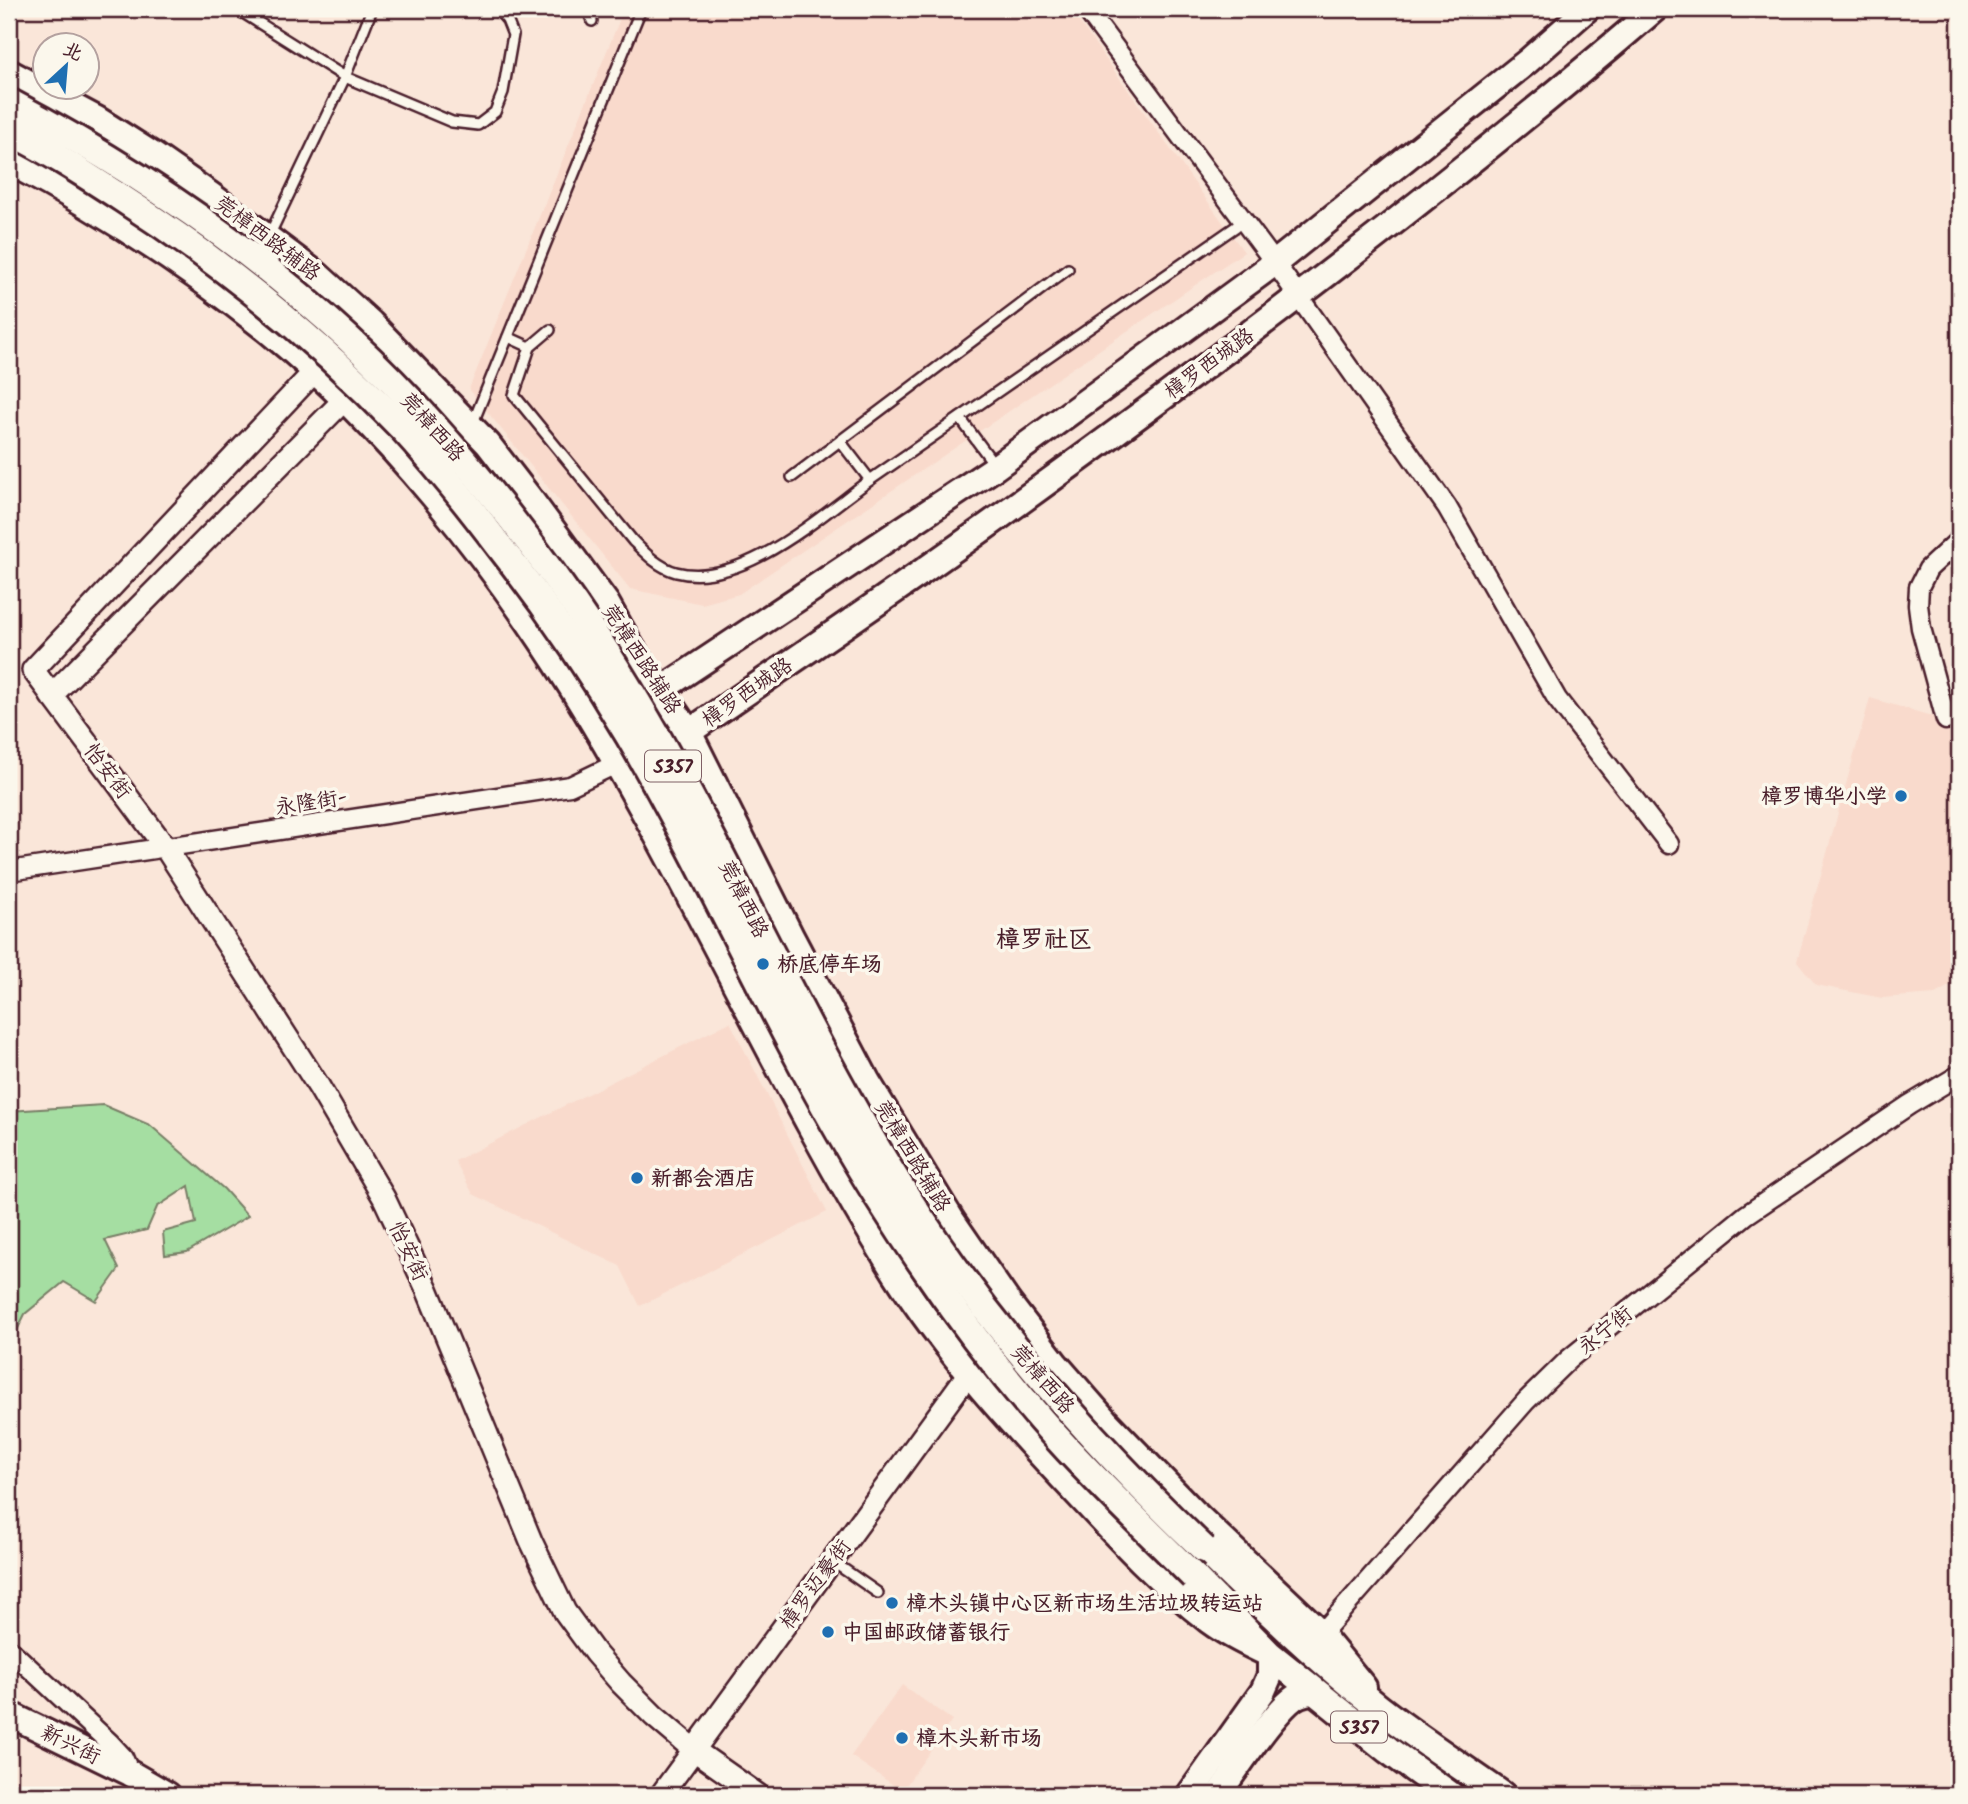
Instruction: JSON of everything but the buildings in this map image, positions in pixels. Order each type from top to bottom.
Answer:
[{"type":"main road","name":"樟罗西城路","points":[[616,764],[662,689],[996,467],[1275,263],[1528,61],[1587,9]]},
{"type":"main road","name":"樟罗西城路","points":[[616,764],[689,732],[997,518],[1299,296],[1556,94],[1655,9]]},
{"type":"main road","name":"莞樟西路辅路","points":[[9,72],[97,120],[155,156],[318,275],[371,323],[488,444],[606,603],[632,648],[689,732],[836,1022],[880,1102],[952,1220],[1009,1303],[1056,1364],[1142,1459],[1315,1641]]},
{"type":"main road","name":"莞樟西路","points":[[9,102],[158,190],[269,272],[314,309],[431,423],[505,511],[563,589],[627,687],[694,804],[871,1137],[952,1265],[1006,1338],[1131,1477],[1291,1634],[1315,1641],[1382,1710],[1502,1795]]},
{"type":"main road","name":"莞樟西路","points":[[9,131],[138,209],[244,285],[353,380],[449,481],[563,632],[628,734],[836,1129],[934,1282],[988,1357],[1044,1423],[1103,1486],[1270,1655],[1388,1750],[1450,1795]]},
{"type":"main road","points":[[9,162],[81,201],[166,255],[206,282],[271,334],[344,400],[400,460],[491,568],[572,689],[616,764],[763,1027],[833,1166],[897,1276],[939,1336],[1029,1444],[1162,1581],[1211,1622],[1240,1641],[1270,1655],[1269,1675],[1263,1691],[1189,1795]]},
{"type":"main road","points":[[702,922],[701,894],[709,880],[719,873],[746,871],[767,887]]},
{"type":"main road","points":[[1218,1795],[1288,1702],[1298,1695],[1315,1692]]},
{"type":"main road","name":"新兴街","points":[[9,1714],[130,1773],[168,1795]]},
{"type":"street","points":[[1086,9],[1299,296],[1447,508],[1557,699],[1669,844]]},
{"type":"street","name":"怡安街","points":[[314,372],[33,670],[165,848],[319,1087],[384,1198],[442,1324],[536,1554],[565,1612],[596,1653],[654,1716],[694,1750],[758,1795]]},
{"type":"street","points":[[51,696],[344,400]]},
{"type":"street","points":[[1946,720],[1921,628],[1919,587],[1928,569],[1959,540]]},
{"type":"street","name":"永隆街-","points":[[9,871],[570,786],[616,764]]},
{"type":"street","name":"永宁街","points":[[1315,1641],[1527,1401],[1569,1359],[1746,1215],[1909,1105],[1959,1075]]},
{"type":"street","name":"樟罗迈豪街","points":[[661,1795],[969,1373]]},
{"type":"street","points":[[9,1649],[110,1743],[123,1757],[130,1773]]},
{"type":"lane","points":[[237,9],[345,77],[452,122],[478,125],[495,112],[503,92],[513,35],[507,20],[497,9]]},
{"type":"lane","points":[[268,238],[345,77],[372,9]]},
{"type":"lane","points":[[589,9],[592,21]]},
{"type":"lane","points":[[471,426],[641,9]]},
{"type":"lane","points":[[550,330],[530,347],[514,395],[632,541],[652,560],[673,572],[695,576],[715,573],[740,567],[790,538],[1244,221]]},
{"type":"lane","points":[[792,477],[1068,269]]},
{"type":"lane","points":[[508,337],[530,347]]},
{"type":"lane","points":[[960,418],[996,467]]},
{"type":"lane","points":[[840,441],[870,480]]},
{"type":"lane","points":[[832,1561],[878,1593]]},
{"type":"shaded area","points":[[624,9],[1070,9],[1244,252],[739,594],[702,604],[630,589],[469,389]]},
{"type":"shaded area","name":"樟罗博华小学","points":[[1870,698],[1959,724],[1959,980],[1935,994],[1882,998],[1816,985],[1797,961]]},
{"type":"shaded area","name":"新都会酒店","points":[[730,1022],[827,1212],[640,1306],[620,1266],[473,1194],[455,1161]]},
{"type":"shaded area","name":"樟木头新市场","points":[[902,1685],[952,1720],[902,1791],[851,1756]]},
{"type":"green space","points":[[103,1105],[150,1125],[224,1189],[248,1216],[187,1252],[165,1255],[163,1232],[196,1223],[189,1186],[157,1207],[147,1230],[105,1240],[119,1269],[96,1301],[64,1282],[25,1314],[9,1347],[9,1111]]},
{"type":"place","name":"樟罗博华小学","points":[[1901,796]]},
{"type":"place","name":"桥底停车场","points":[[763,964]]},
{"type":"place","name":"新都会酒店","points":[[637,1178]]},
{"type":"place","name":"樟木头镇中心区新市场生活垃圾转运站","points":[[892,1603]]},
{"type":"place","name":"中国邮政储蓄银行","points":[[828,1632]]},
{"type":"place","name":"樟木头新市场","points":[[902,1738]]},
{"type":"district","name":"樟罗社区","points":[[1044,939]]}]
